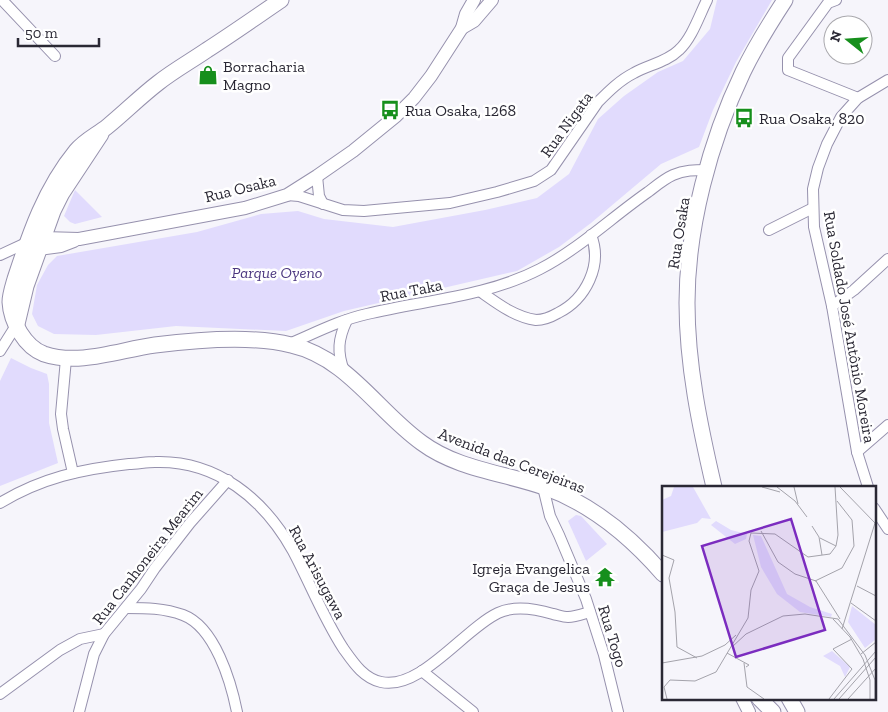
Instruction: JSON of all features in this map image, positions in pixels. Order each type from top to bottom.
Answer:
[{"type":"main road","name":"Avenida das Cerejeiras","points":[[281,0],[159,82],[105,129],[62,193],[33,245],[10,300],[12,313],[22,336],[29,346],[40,352],[66,359],[194,341],[247,340],[290,344],[322,356],[344,371],[395,421],[431,450],[474,468],[543,487],[574,499],[599,514],[628,538],[662,573]]},
{"type":"main road","name":"Rua Osaka","points":[[714,486],[702,433],[690,363],[687,303],[691,247],[707,170],[725,111],[743,70],[785,0]]},
{"type":"main road","points":[[760,700],[774,712]]},
{"type":"main road","points":[[791,700],[797,712]]},
{"type":"street","name":"Rua Osaka","points":[[33,245],[79,239],[237,210],[287,195],[353,151],[396,116],[414,98],[431,76],[462,28],[466,14],[474,0]]},
{"type":"street","name":"Rua Osaka","points":[[462,28],[474,21],[492,0]]},
{"type":"street","name":"Rua Nigata","points":[[287,195],[299,196],[343,210],[364,211],[450,203],[534,181],[551,170],[598,102],[632,74],[670,57],[678,51],[687,39],[707,0]]},
{"type":"street","points":[[836,0],[828,3],[788,58],[788,70],[858,98]]},
{"type":"street","points":[[3,2],[55,56]]},
{"type":"street","name":"Rua Soldado José Antônio Moreira","points":[[868,486],[857,452],[832,306],[814,227],[813,189],[827,144],[841,118],[858,98],[888,80]]},
{"type":"street","name":"Rua Taka","points":[[290,344],[331,326],[366,314],[481,292],[518,279],[552,262],[615,215],[674,175],[688,171],[707,170]]},
{"type":"street","points":[[317,176],[318,191],[323,204]]},
{"type":"street","points":[[769,230],[813,208]]},
{"type":"street","points":[[481,292],[503,308],[521,317],[538,320],[548,318],[560,312],[578,300],[587,287],[596,256],[592,234]]},
{"type":"street","points":[[0,255],[33,245]]},
{"type":"street","points":[[832,306],[854,290],[888,260]]},
{"type":"street","points":[[344,371],[339,358],[338,347],[341,333],[347,320]]},
{"type":"street","points":[[0,352],[17,324]]},
{"type":"street","points":[[66,359],[62,414],[63,430],[73,473]]},
{"type":"street","points":[[857,452],[888,425]]},
{"type":"street","name":"Rua Arisugawa","points":[[0,503],[38,483],[73,473],[115,466],[156,462],[198,468],[228,480],[244,490],[258,503],[274,523],[292,551],[319,607],[339,642],[363,674],[373,680],[396,683],[422,671],[469,633],[498,613],[509,609],[535,609],[568,617],[590,612]]},
{"type":"street","name":"Rua Canhoneira Mearim","points":[[79,712],[94,654],[104,634],[190,523],[228,480]]},
{"type":"street","name":"Rua Togo","points":[[543,487],[550,516],[577,575],[590,612],[604,656],[618,712]]},
{"type":"street","points":[[876,511],[888,529]]},
{"type":"street","points":[[126,608],[168,610],[184,615],[196,622],[208,635],[216,649],[226,672],[237,712]]},
{"type":"street","points":[[0,694],[60,650],[80,639],[104,634]]},
{"type":"street","points":[[422,671],[473,712]]},
{"type":"street","points":[[743,700],[749,712]]},
{"type":"green space","name":"Parque Oyeno","points":[[717,0],[772,0],[736,62],[713,110],[699,147],[661,164],[591,223],[559,247],[517,271],[344,311],[286,331],[176,326],[96,335],[54,334],[38,326],[32,314],[37,285],[48,265],[57,256],[197,232],[261,214],[298,211],[324,219],[393,227],[537,198],[569,174],[598,119],[624,96],[658,72],[683,61],[710,29]]},
{"type":"green space","points":[[75,190],[102,217],[75,224],[64,216]]},
{"type":"green space","points":[[11,358],[47,374],[49,384],[49,423],[58,463],[0,486],[0,381]]},
{"type":"green space","points":[[576,515],[581,516],[607,544],[586,561],[568,521]]},
{"type":"place","name":"Borracharia Magno","points":[[208,75]]},
{"type":"place","name":"Rua Osaka, 1268","points":[[390,110]]},
{"type":"place","name":"Rua Osaka, 820","points":[[744,118]]},
{"type":"place","name":"Igreja Evangelica Graça de Jesus","points":[[605,577]]}]
